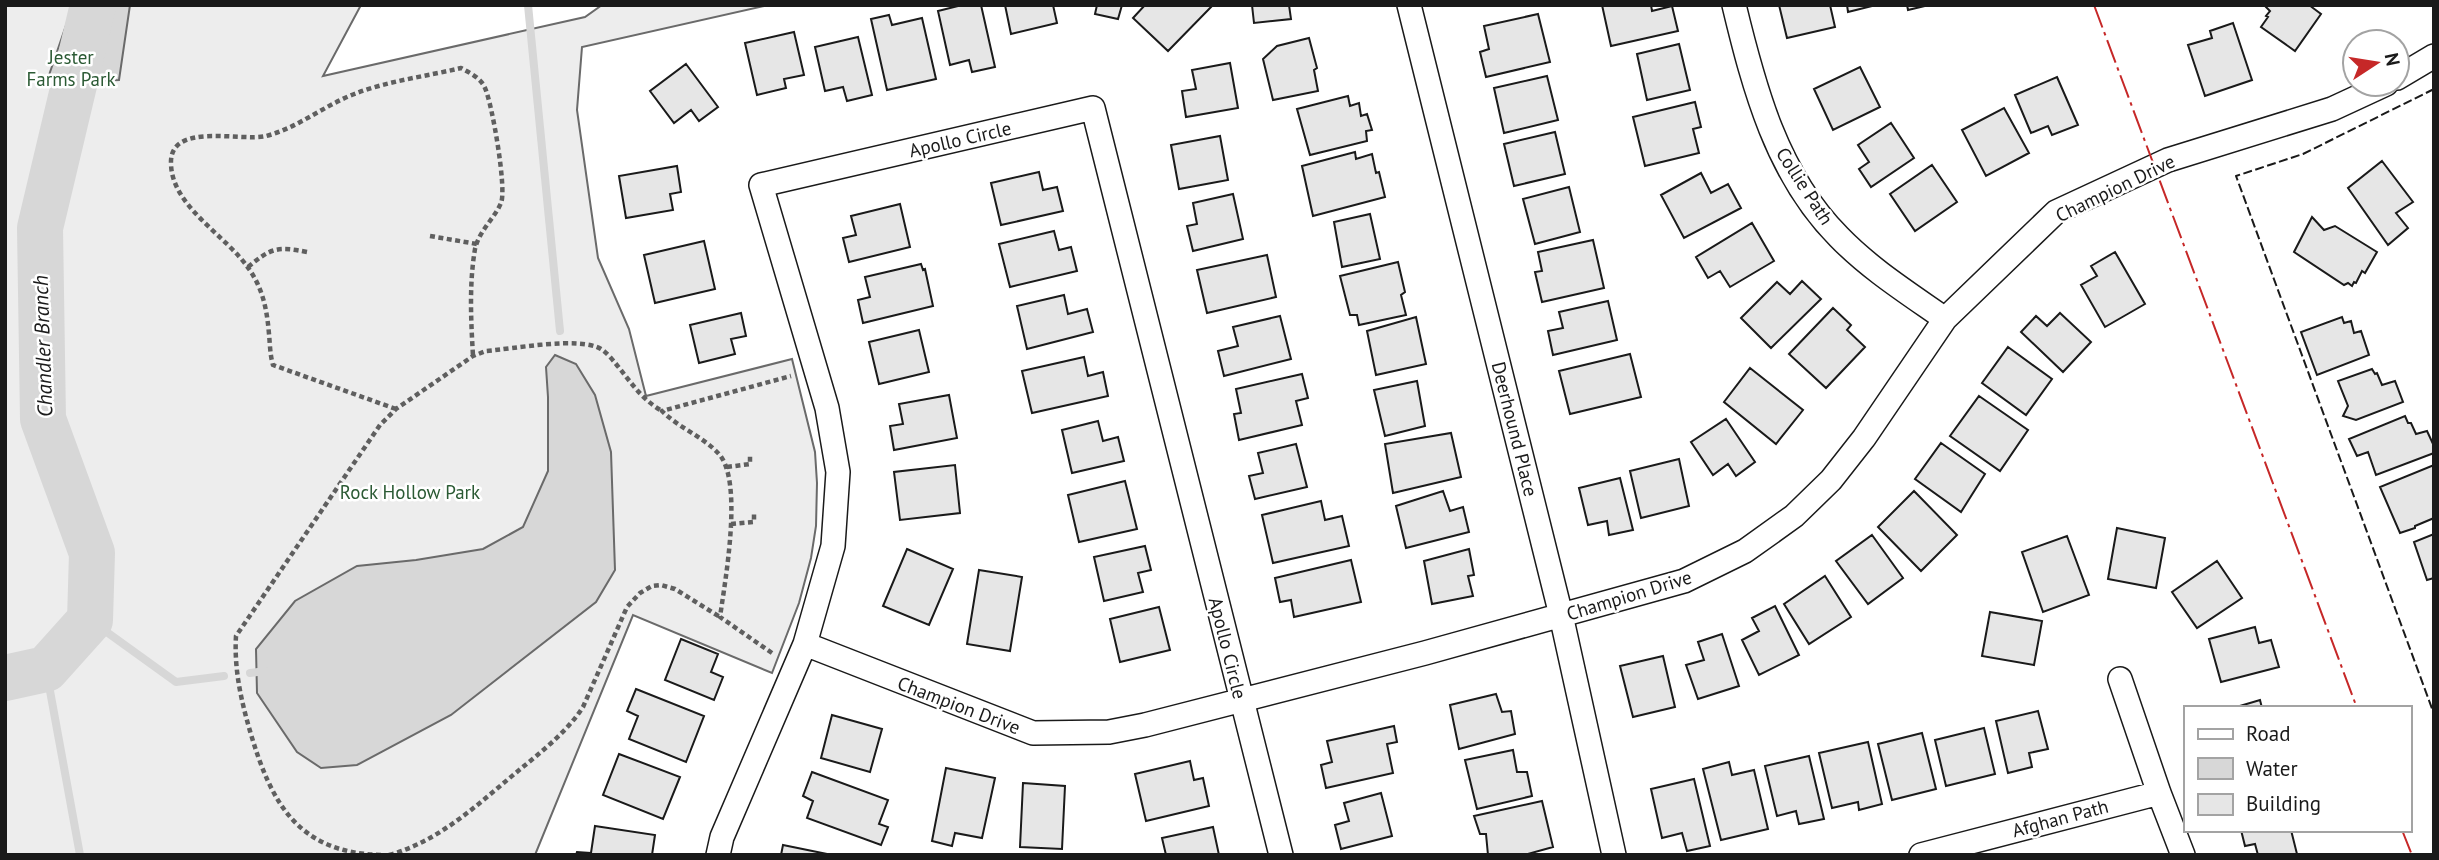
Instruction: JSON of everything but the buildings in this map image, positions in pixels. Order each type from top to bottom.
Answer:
[{"type":"street","name":"Deerhound Place","points":[[1409,5],[1561,615],[1614,855]]},
{"type":"street","name":"Collie Path","points":[[1734,5],[1763,112],[1783,158],[1811,204],[1838,236],[1874,269],[1945,319]]},
{"type":"street","points":[[2411,70],[2434,56]]},
{"type":"street","name":"Champion Drive","points":[[804,645],[1033,733],[1109,732],[1145,725],[1684,581],[1745,551],[1794,516],[1831,480],[1864,438],[1945,319],[2056,212],[2168,160],[2332,109],[2356,98]]},
{"type":"street","name":"Apollo Circle","points":[[718,855],[722,837],[804,645],[833,546],[838,472],[827,408],[761,185],[1093,108],[1280,855]]},
{"type":"street","points":[[2120,679],[2183,855]]},
{"type":"street","name":"Afghan Path","points":[[1921,855],[2159,793]]},
{"type":"path","points":[[396,410],[273,365],[263,293],[248,267],[189,206],[172,174],[170,160],[175,148],[188,138],[263,137],[282,131],[331,103],[360,91],[461,68],[473,74],[485,86],[503,182],[502,202],[487,223],[477,244],[471,303],[473,356]]},
{"type":"path","points":[[430,236],[477,244]]},
{"type":"path","points":[[248,267],[266,252],[276,248],[307,252]]},
{"type":"path","points":[[381,855],[358,854],[333,848],[312,835],[285,811],[272,793],[261,768],[246,718],[234,662],[236,636],[380,425],[396,410],[473,356],[486,351],[576,342],[600,348],[616,363],[635,390],[674,424],[699,437],[719,454],[727,467],[731,489],[730,547],[720,617]]},
{"type":"path","points":[[662,411],[791,376]]},
{"type":"path","points":[[727,467],[750,464],[750,455]]},
{"type":"path","points":[[730,524],[754,522],[754,512]]},
{"type":"path","points":[[389,855],[410,849],[453,825],[541,752],[576,719],[626,607],[652,586],[661,585],[675,589],[772,653]]},
{"type":"shaded area","name":"Rock Hollow Park","points":[[5,5],[361,5],[323,76],[585,17],[602,5],[768,5],[582,47],[577,110],[598,258],[629,329],[646,396],[792,359],[815,452],[816,526],[799,603],[772,673],[633,615],[535,855],[5,855]]},
{"type":"water","points":[[73,5],[130,5],[119,80],[48,78]]},
{"type":"water","points":[[555,355],[576,364],[595,395],[611,452],[615,570],[596,602],[451,715],[357,765],[321,768],[297,752],[257,693],[256,649],[295,601],[357,566],[483,549],[523,527],[548,471],[546,367]]},
{"type":"waterway","name":"Chandler Branch","points":[[5,678],[46,669],[90,620],[92,553],[43,419],[40,228],[93,5]]},
{"type":"waterway","points":[[528,5],[560,331]]},
{"type":"waterway","points":[[90,620],[176,682],[224,676]]},
{"type":"waterway","points":[[46,669],[80,855]]},
{"type":"waterway","points":[[250,673],[265,671]]},
{"type":"fence","points":[[2434,89],[2303,154],[2236,176],[2434,714]]},
{"type":"power","points":[[2094,5],[2356,706]]},
{"type":"power","points":[[2403,832],[2412,855]]},
{"type":"park label","name":"Jester Farms Park","points":[[71,68]]}]
